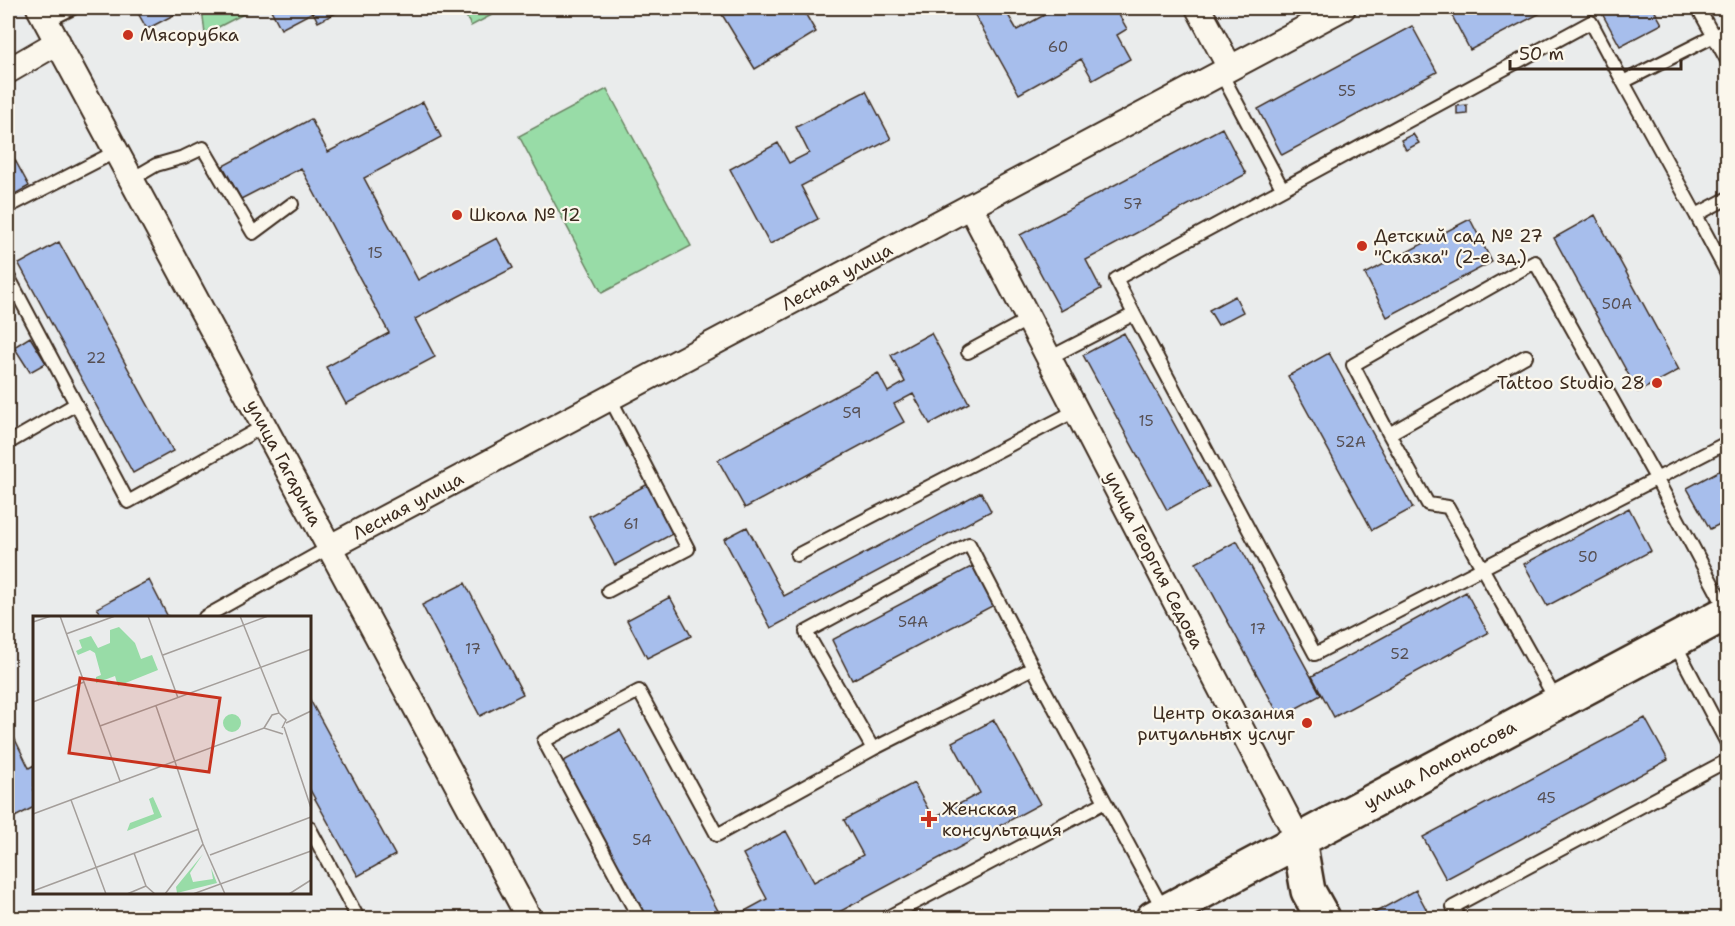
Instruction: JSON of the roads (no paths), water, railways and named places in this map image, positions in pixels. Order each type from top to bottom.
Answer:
[{"type":"main road","name":"улица Ломоносова","points":[[1159,915],[1727,612]]},
{"type":"main road","name":"улица Георгия Седова","points":[[1299,840],[1308,891],[1323,918]]},
{"type":"street","points":[[1198,8],[1226,70]]},
{"type":"street","name":"Лесная улица","points":[[330,547],[1343,8]]},
{"type":"street","name":"улица Гагарина","points":[[43,14],[529,918]]},
{"type":"street","points":[[8,71],[58,42]]},
{"type":"street","name":"улица Георгия Седова","points":[[970,206],[1299,840]]},
{"type":"lane","points":[[43,14],[73,8]]},
{"type":"lane","points":[[1698,8],[1728,62]]},
{"type":"lane","points":[[1728,275],[1591,22],[1116,279],[1315,654],[1728,442]]},
{"type":"lane","points":[[1623,82],[1728,29]]},
{"type":"lane","points":[[1226,70],[1282,188]]},
{"type":"lane","points":[[132,179],[156,165],[184,157],[203,148],[253,233],[292,204]]},
{"type":"lane","points":[[8,207],[117,151]]},
{"type":"lane","points":[[1696,215],[1728,198]]},
{"type":"lane","points":[[1558,703],[1448,507],[1428,504],[1353,365],[1535,262],[1656,478],[1727,612]]},
{"type":"lane","points":[[8,276],[128,502],[264,426]]},
{"type":"lane","points":[[1049,358],[1134,314]]},
{"type":"lane","points":[[968,352],[1029,319]]},
{"type":"lane","points":[[1389,434],[1526,356]]},
{"type":"lane","points":[[608,591],[688,549],[610,398]]},
{"type":"lane","points":[[8,443],[76,404]]},
{"type":"lane","points":[[797,555],[1077,411]]},
{"type":"lane","points":[[873,749],[806,632],[969,544],[1105,802],[1159,915]]},
{"type":"lane","points":[[207,616],[330,547]]},
{"type":"lane","points":[[1673,642],[1728,745]]},
{"type":"lane","points":[[639,918],[544,741],[639,691],[717,835],[873,749],[1033,668]]},
{"type":"lane","points":[[1459,918],[1453,908],[1728,760]]},
{"type":"lane","points":[[886,918],[1105,802]]},
{"type":"lane","points":[[310,829],[358,918]]},
{"type":"place","name":"Мясорубка","points":[[128,35]]},
{"type":"place","name":"Школа № 12","points":[[457,215]]},
{"type":"place","name":"Детский сад № 27 \"Сказка\" (2-е зд.)","points":[[1362,246]]},
{"type":"place","name":"Tattoo Studio 28","points":[[1657,383]]},
{"type":"place","name":"Центр оказания ритуальных услуг","points":[[1307,723]]},
{"type":"place","name":"Женская консультация","points":[[929,819]]}]
